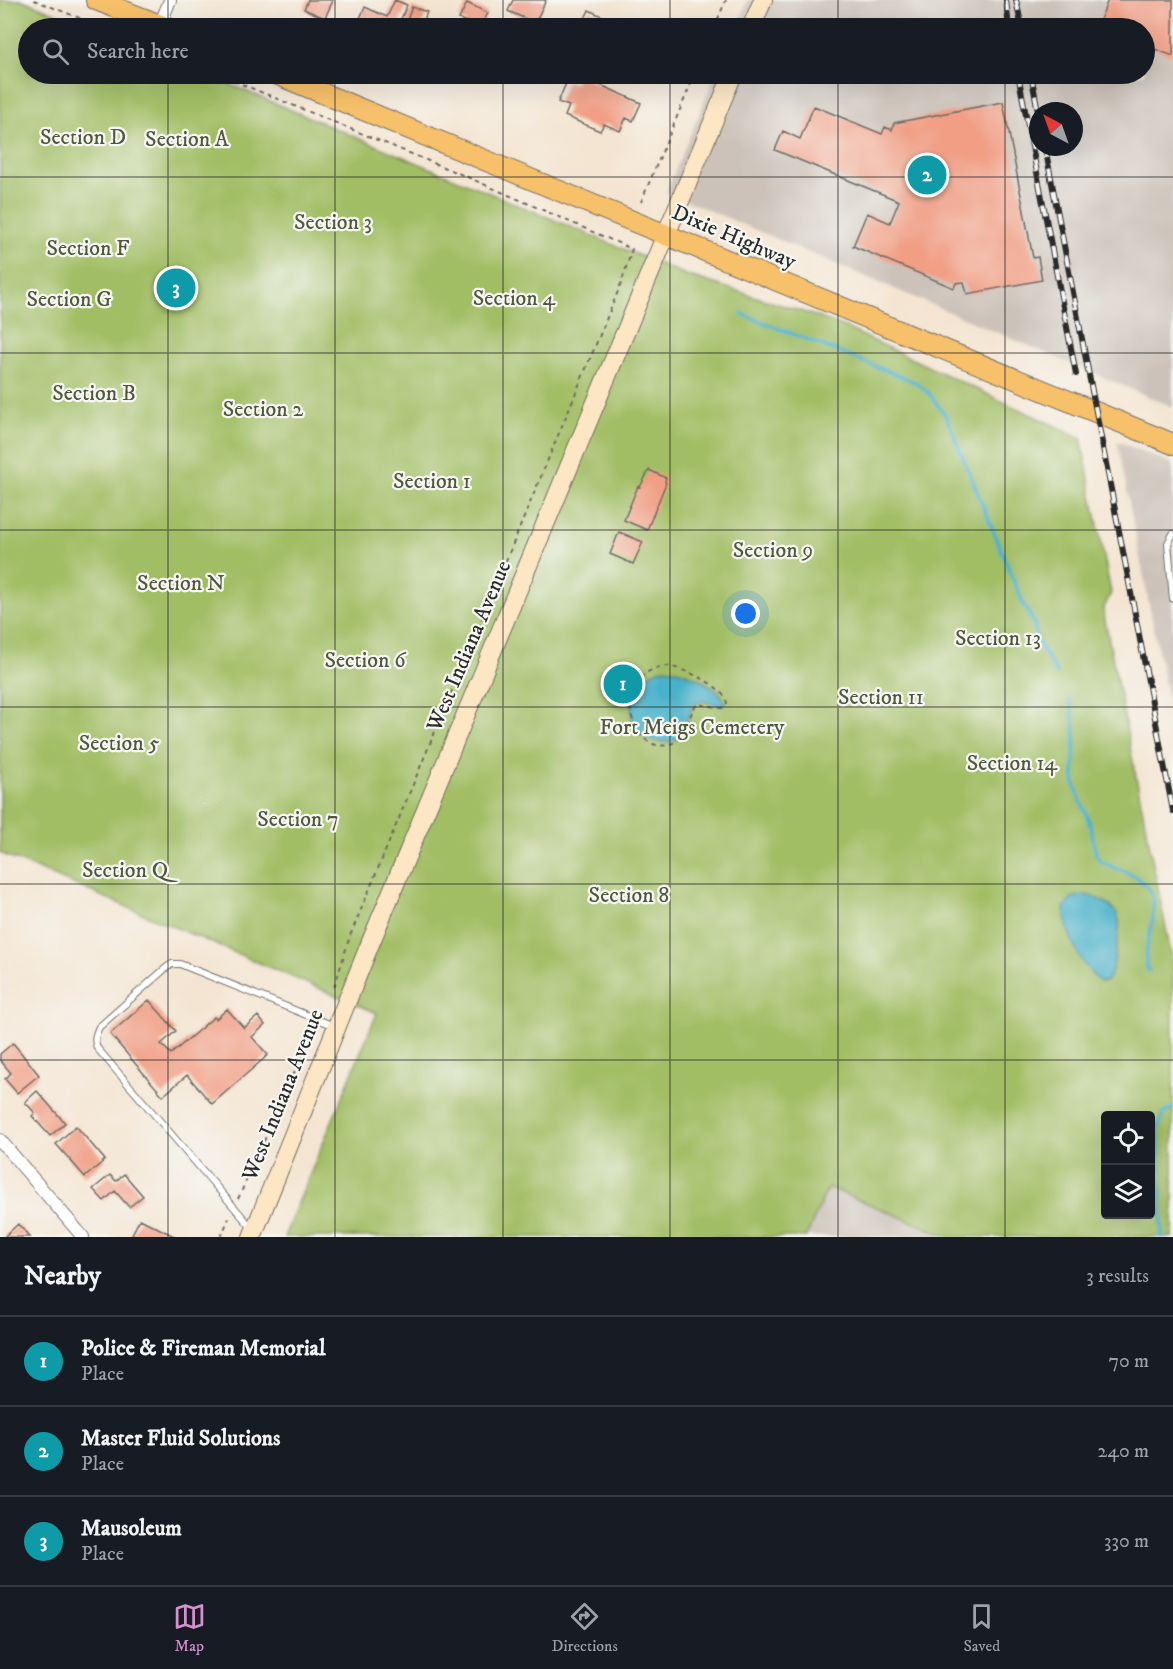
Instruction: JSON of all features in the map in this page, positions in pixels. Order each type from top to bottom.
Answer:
[{"type":"main road","points":[[96,0],[141,18]]},
{"type":"main road","points":[[755,18],[763,0]]},
{"type":"main road","name":"Dixie Highway","points":[[300,84],[1173,444]]},
{"type":"main road","name":"West Indiana Avenue","points":[[253,1234],[729,84]]},
{"type":"street","points":[[166,18],[170,0]]},
{"type":"street","points":[[0,1140],[83,1237]]},
{"type":"lane","points":[[1173,534],[1168,543],[1173,599]]},
{"type":"lane","points":[[253,1234],[234,1207],[97,1048],[96,1033],[116,1012],[172,964],[186,966],[337,1027]]},
{"type":"path","points":[[34,0],[80,18]]},
{"type":"path","points":[[718,18],[726,0]]},
{"type":"path","points":[[241,84],[465,176],[632,249],[617,295],[348,940],[333,990]]},
{"type":"path","points":[[641,202],[691,84]]},
{"type":"path","points":[[665,666],[680,669],[702,679],[725,697],[727,704],[722,708],[701,703],[696,705],[682,737],[672,743],[660,744],[648,740],[639,733],[630,714],[630,700],[634,689],[648,672],[665,666]]},
{"type":"path","points":[[221,1237],[318,1019]]},
{"type":"shaded area","points":[[748,0],[1173,0],[1173,407],[666,192],[712,84],[1155,84],[1155,18],[740,18]]},
{"type":"shaded area","points":[[1117,441],[1173,464],[1173,726]]},
{"type":"shaded area","points":[[827,1187],[949,1237],[806,1237]]},
{"type":"green space","name":"Fort Meigs Cemetery","points":[[0,0],[23,0],[67,18],[18,18],[18,84],[229,84],[686,275],[844,327],[1081,438],[1111,593],[1103,610],[1173,964],[1173,1237],[949,1237],[828,1187],[806,1237],[284,1237],[377,1013],[0,853]]},
{"type":"water","points":[[665,668],[700,679],[716,690],[725,703],[721,706],[707,702],[694,705],[683,732],[671,742],[647,738],[637,730],[632,719],[635,694],[641,682],[652,673]]},
{"type":"water","points":[[1082,895],[1104,902],[1116,912],[1118,918],[1119,930],[1115,960],[1106,982],[1100,982],[1080,958],[1065,918],[1064,908],[1072,898]]},
{"type":"building","points":[[308,0],[333,0],[325,18],[304,9]]},
{"type":"building","points":[[395,0],[407,5],[401,18],[360,18],[365,7],[387,17]]},
{"type":"building","points":[[513,0],[546,0],[537,18],[524,18],[508,11]]},
{"type":"building","points":[[1108,0],[1173,0],[1173,56],[1155,49],[1155,18],[1101,18]]},
{"type":"building","points":[[467,3],[488,13],[485,18],[460,18]]},
{"type":"building","points":[[412,7],[427,12],[425,18],[408,18]]},
{"type":"building","points":[[589,10],[606,18],[585,18]]},
{"type":"building","points":[[566,84],[598,84],[641,103],[633,121],[626,118],[620,131],[604,124],[600,131],[565,116],[569,106],[558,102]]},
{"type":"building","points":[[1003,102],[1033,258],[1038,257],[1042,280],[967,294],[964,282],[956,283],[954,288],[853,246],[867,213],[890,223],[899,201],[775,150],[783,131],[800,139],[814,106],[882,134],[885,127],[892,130],[894,123]]},
{"type":"building","points":[[174,267],[190,273],[186,282],[189,283],[178,302],[162,295]]},
{"type":"building","points":[[649,470],[666,478],[666,483],[647,530],[624,520],[638,486],[640,487]]},
{"type":"building","points":[[619,532],[643,542],[633,564],[610,554]]},
{"type":"building","points":[[149,1000],[176,1031],[161,1044],[171,1054],[214,1017],[216,1019],[227,1009],[244,1028],[258,1016],[265,1025],[252,1037],[268,1055],[212,1104],[187,1075],[163,1096],[110,1034]]},
{"type":"building","points":[[13,1043],[39,1075],[17,1093],[5,1079],[11,1073],[0,1060],[0,1054]]},
{"type":"building","points":[[37,1091],[65,1123],[50,1136],[32,1116],[35,1113],[25,1102]]},
{"type":"building","points":[[76,1126],[105,1160],[85,1177],[56,1144]]},
{"type":"building","points":[[124,1174],[143,1196],[129,1207],[115,1191],[104,1201],[93,1189],[110,1175],[116,1181]]},
{"type":"building","points":[[140,1219],[176,1237],[138,1237],[132,1234]]},
{"type":"building","points":[[18,1224],[30,1237],[4,1237]]},
{"type":"waterway","points":[[742,314],[915,382],[928,392],[946,416],[1023,603],[1034,623],[1037,640],[1057,674]]},
{"type":"waterway","points":[[1069,700],[1075,728],[1075,783],[1088,819],[1097,856],[1107,864],[1140,880],[1152,895],[1154,904],[1146,956],[1149,971]]},
{"type":"waterway","points":[[1162,1237],[1158,1128],[1164,1113],[1173,1108]]},
{"type":"railway","points":[[1006,0],[1008,18]]},
{"type":"railway","points":[[1016,0],[1020,18]]},
{"type":"railway","points":[[1020,84],[1076,374]]},
{"type":"railway","points":[[1033,84],[1036,102]]},
{"type":"railway","points":[[1047,156],[1173,811]]},
{"type":"place","name":"Master Fluid Solutions","points":[[927,175]]},
{"type":"place","name":"Mausoleum","points":[[176,288]]},
{"type":"place","name":"Police & Fireman Memorial","points":[[623,684]]},
{"type":"park label","name":"Section D","points":[[83,137]]},
{"type":"park label","name":"Section A","points":[[187,139]]},
{"type":"park label","name":"Section 3","points":[[333,222]]},
{"type":"park label","name":"Section F","points":[[88,248]]},
{"type":"park label","name":"Section 4","points":[[514,298]]},
{"type":"park label","name":"Section G","points":[[69,299]]},
{"type":"park label","name":"Section B","points":[[94,393]]},
{"type":"park label","name":"Section 2","points":[[263,409]]},
{"type":"park label","name":"Section 1","points":[[432,481]]},
{"type":"park label","name":"Section 9","points":[[773,550]]},
{"type":"park label","name":"Section N","points":[[181,583]]},
{"type":"park label","name":"Section 13","points":[[998,638]]},
{"type":"park label","name":"Section 6","points":[[365,660]]},
{"type":"park label","name":"Section 11","points":[[881,697]]},
{"type":"park label","name":"Section 5","points":[[119,743]]},
{"type":"park label","name":"Section 14","points":[[1012,763]]},
{"type":"park label","name":"Section 7","points":[[298,819]]},
{"type":"park label","name":"Section Q","points":[[125,870]]},
{"type":"park label","name":"Section 8","points":[[629,895]]}]
